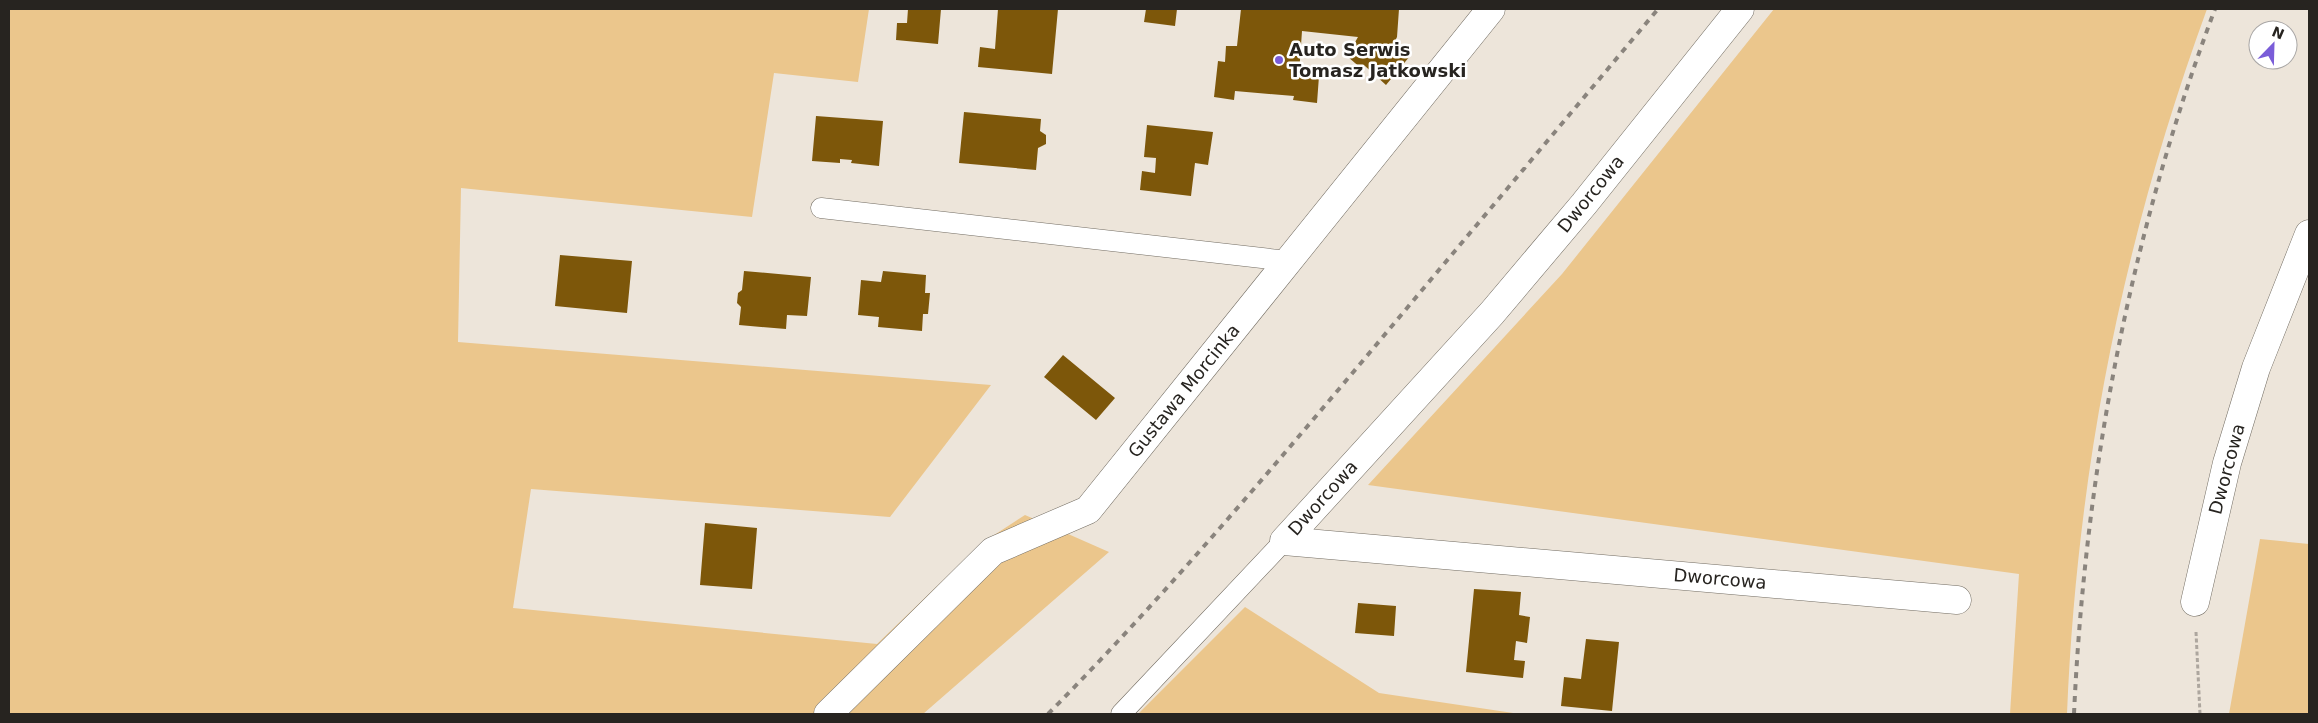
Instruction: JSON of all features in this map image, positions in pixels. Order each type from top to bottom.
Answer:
[{"type":"street","name":"Gustawa Morcinka","points":[[828,714],[993,551],[1088,510],[1491,9]]},
{"type":"street","name":"Dworcowa","points":[[1284,541],[1492,313],[1590,197],[1740,9]]},
{"type":"street","name":"Dworcowa","points":[[2195,602],[2227,463],[2253,377],[2309,234]]},
{"type":"street","name":"Dworcowa","points":[[1284,541],[1957,600]]},
{"type":"lane","points":[[821,208],[1288,261]]},
{"type":"lane","points":[[1121,714],[1284,541]]},
{"type":"path","points":[[2195,602],[2200,714]]},
{"type":"shaded area","points":[[9,9],[869,9],[858,82],[774,73],[752,217],[461,188],[458,342],[991,385],[890,517],[531,489],[513,608],[877,644],[982,543],[1025,515],[1109,552],[923,714],[9,714]]},
{"type":"shaded area","points":[[1774,9],[2207,9],[2177,95],[2151,182],[2128,269],[2109,356],[2081,533],[2072,623],[2067,714],[2010,714],[2019,574],[1368,485],[1562,274]]},
{"type":"shaded area","points":[[2260,539],[2309,544],[2309,714],[2229,714]]},
{"type":"shaded area","points":[[1245,607],[1379,693],[1520,714],[1138,714]]},
{"type":"building","points":[[908,9],[941,9],[938,44],[896,40],[897,23],[907,23]]},
{"type":"building","points":[[998,9],[1058,9],[1052,74],[978,67],[980,47],[995,49]]},
{"type":"building","points":[[1146,9],[1177,9],[1175,26],[1144,22]]},
{"type":"building","points":[[1241,9],[1399,9],[1397,37],[1394,43],[1410,56],[1386,85],[1365,66],[1362,69],[1348,57],[1357,47],[1354,44],[1358,37],[1302,31],[1299,74],[1319,76],[1317,103],[1293,100],[1294,96],[1235,91],[1234,100],[1214,97],[1218,61],[1225,62],[1226,46],[1237,46]]},
{"type":"building","points":[[964,112],[1041,119],[1040,131],[1046,135],[1046,144],[1038,148],[1036,170],[959,163]]},
{"type":"building","points":[[816,116],[883,121],[879,166],[851,163],[852,160],[840,159],[840,163],[812,161]]},
{"type":"building","points":[[1147,125],[1213,132],[1208,165],[1195,163],[1191,196],[1140,190],[1142,171],[1155,173],[1156,158],[1144,157]]},
{"type":"building","points":[[560,255],[632,261],[627,313],[555,306]]},
{"type":"building","points":[[744,271],[811,277],[807,316],[787,315],[786,329],[739,325],[741,307],[737,303],[738,293],[742,290]]},
{"type":"building","points":[[883,271],[926,275],[925,293],[930,293],[928,314],[923,314],[922,331],[878,327],[879,317],[858,315],[861,280],[881,282]]},
{"type":"building","points":[[1063,355],[1115,398],[1096,420],[1044,377]]},
{"type":"building","points":[[705,523],[757,528],[752,589],[700,585]]},
{"type":"building","points":[[1474,589],[1521,592],[1519,615],[1530,617],[1527,643],[1516,641],[1514,660],[1525,661],[1523,678],[1466,672]]},
{"type":"building","points":[[1358,603],[1396,606],[1394,636],[1355,633]]},
{"type":"building","points":[[1586,639],[1619,642],[1612,711],[1561,706],[1564,677],[1581,679]]},
{"type":"railway","points":[[1048,714],[1171,584],[1250,494],[1658,9]]},
{"type":"railway","points":[[2074,714],[2089,534],[2101,445],[2117,356],[2136,268],[2159,181],[2185,94],[2215,9]]},
{"type":"place","name":"Auto Serwis Tomasz Jatkowski","points":[[1279,60]]}]
